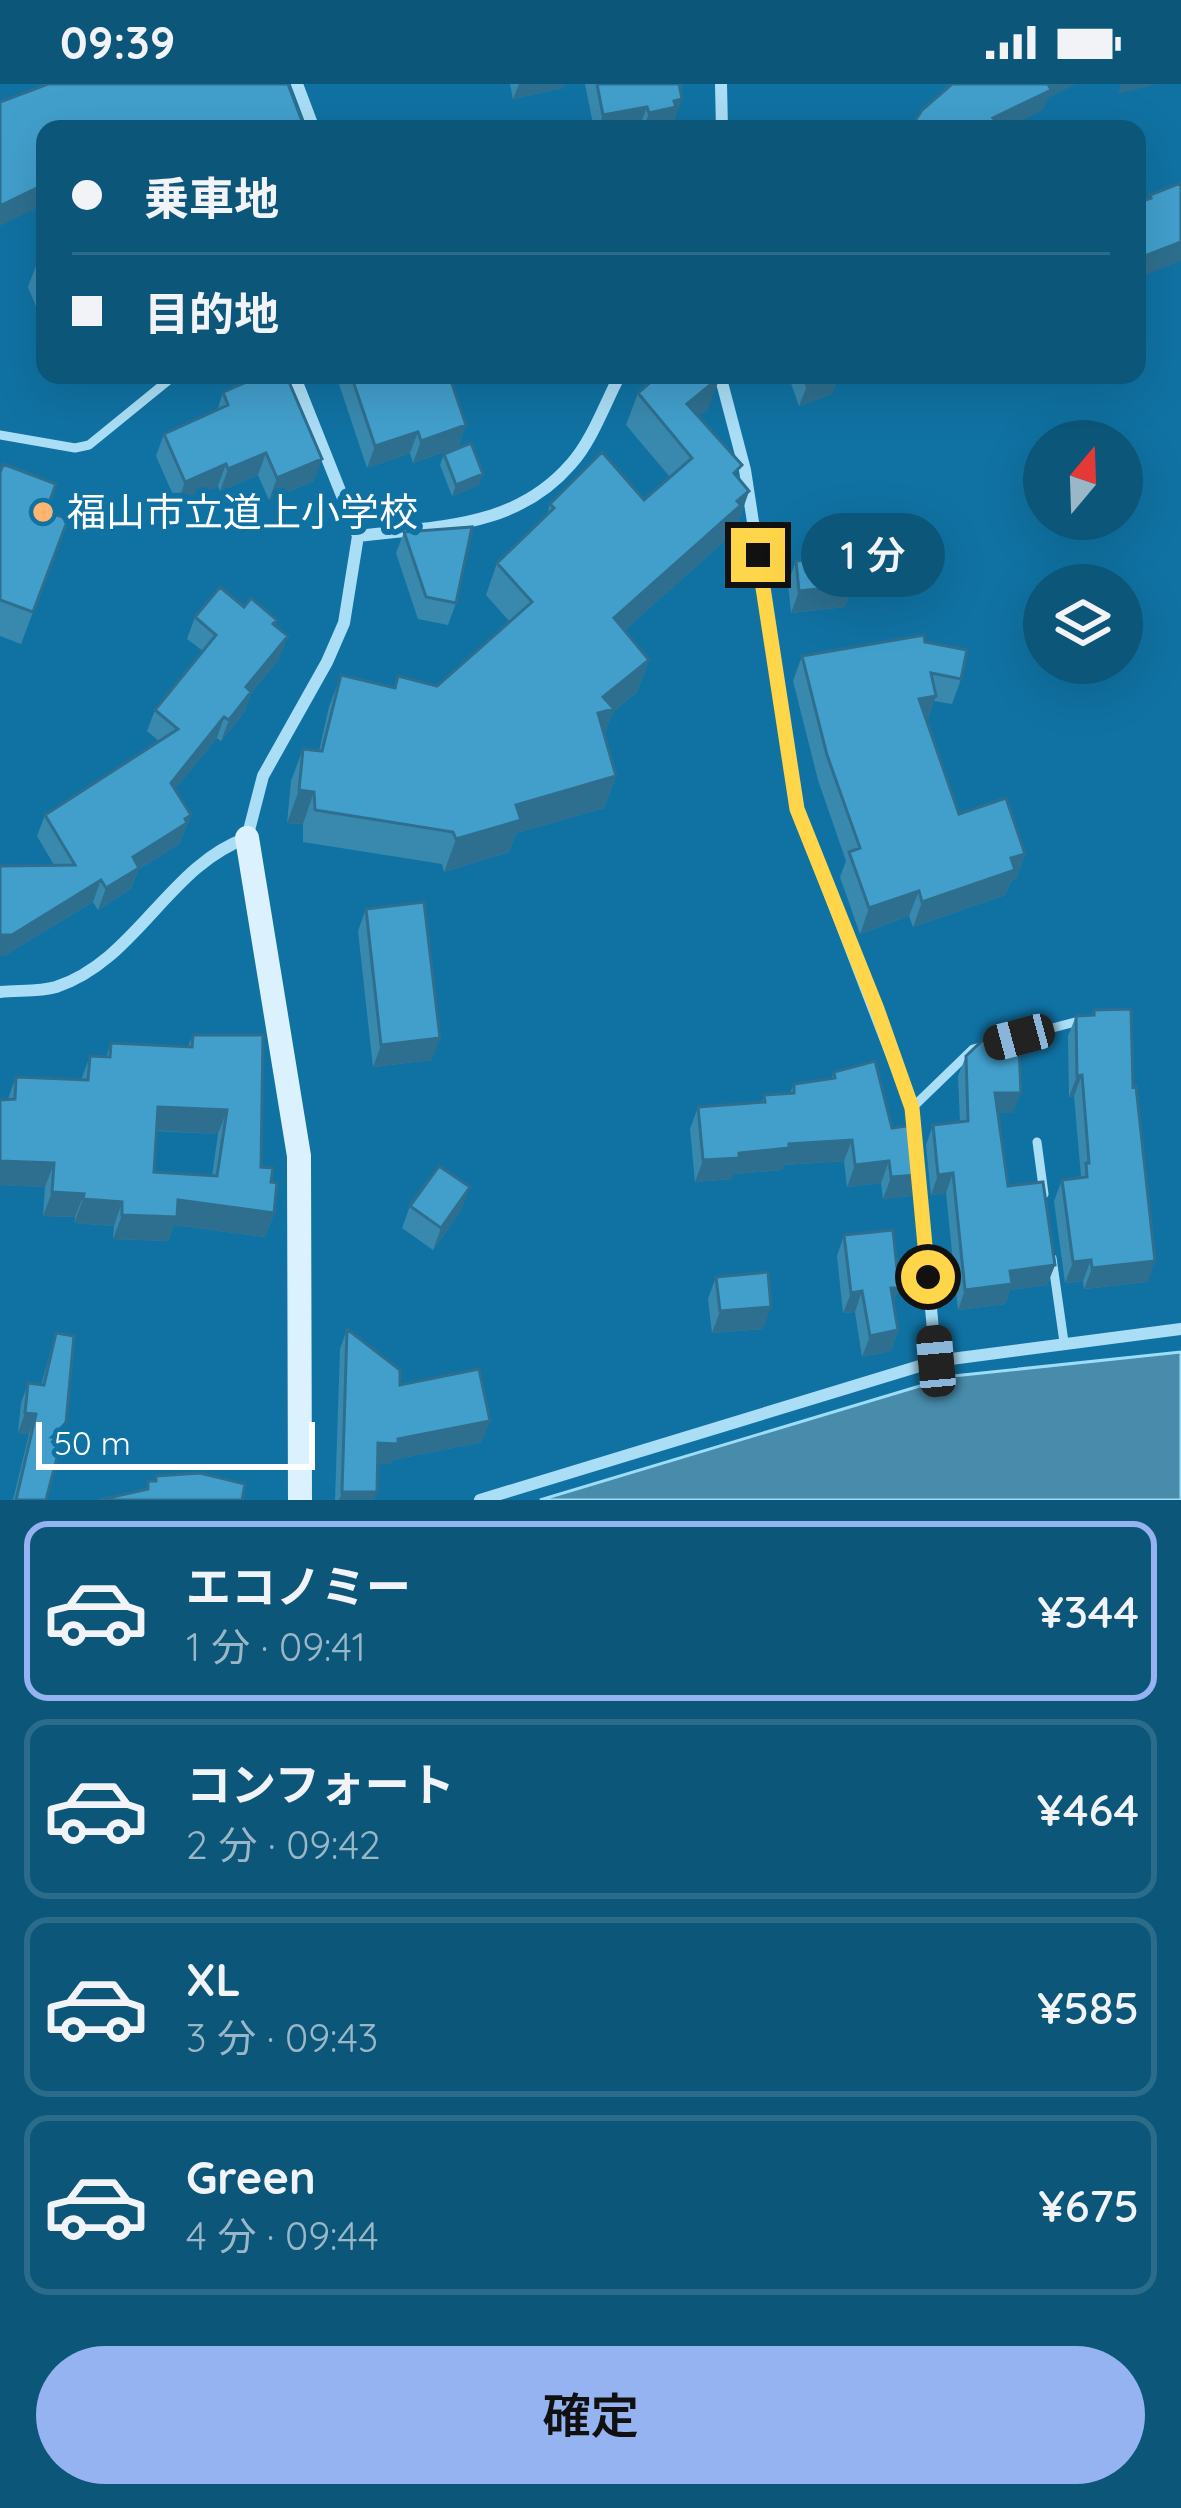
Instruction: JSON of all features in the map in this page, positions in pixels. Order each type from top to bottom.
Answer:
[{"type":"street","points":[[296,84],[310,120]]},
{"type":"street","points":[[721,84],[722,120]]},
{"type":"street","points":[[298,384],[358,536],[344,623],[262,776],[247,838],[299,1156],[300,1500]]},
{"type":"street","points":[[358,536],[487,519],[528,503],[573,462],[615,384]]},
{"type":"street","points":[[722,384],[745,470],[797,809],[912,1108],[936,1361]]},
{"type":"street","points":[[0,992],[54,988],[96,968],[216,849],[247,838]]},
{"type":"street","points":[[480,1500],[936,1361],[1181,1329]]},
{"type":"lane","points":[[0,435],[75,448],[89,445],[164,384]]},
{"type":"lane","points":[[912,1108],[973,1049],[1088,1019]]},
{"type":"lane","points":[[1036,1142],[1046,1209]]},
{"type":"lane","points":[[1052,1253],[1064,1342]]},
{"type":"water","points":[[1181,1352],[1181,1500],[540,1500],[953,1376]]},
{"type":"building","points":[[48,84],[288,84],[302,120],[36,120],[36,188],[0,206],[0,102]]},
{"type":"building","points":[[597,84],[679,84],[682,99],[674,101],[676,107],[649,113],[647,107],[603,115]]},
{"type":"building","points":[[952,84],[1048,84],[1051,90],[995,120],[916,120]]},
{"type":"building","points":[[1181,183],[1181,242],[1146,256],[1146,200]]},
{"type":"building","points":[[242,384],[290,384],[322,459],[277,478],[266,453],[185,482],[164,434],[228,405],[223,392]]},
{"type":"building","points":[[354,384],[452,384],[466,425],[421,441],[418,432],[375,446]]},
{"type":"building","points":[[648,384],[711,384],[687,404],[742,465],[734,473],[749,491],[737,501],[741,505],[614,618],[649,660],[603,697],[614,709],[598,713],[616,776],[516,805],[521,820],[456,839],[453,832],[315,810],[314,792],[299,790],[303,749],[322,751],[341,675],[395,688],[398,676],[437,686],[532,602],[497,563],[554,508],[550,504],[602,452],[644,500],[692,458],[638,393]]},
{"type":"building","points":[[471,443],[483,474],[456,485],[444,454]]},
{"type":"building","points":[[3,464],[56,484],[46,511],[68,519],[33,612],[0,600]]},
{"type":"building","points":[[472,527],[456,603],[426,597],[404,532]]},
{"type":"building","points":[[850,555],[853,585],[799,591],[796,561]]},
{"type":"building","points":[[220,587],[244,607],[251,598],[288,636],[246,687],[251,692],[229,720],[224,717],[171,783],[191,815],[187,823],[133,857],[139,868],[106,888],[101,880],[12,935],[0,935],[0,866],[75,865],[45,815],[178,729],[155,710],[216,635],[195,617]]},
{"type":"building","points":[[924,635],[925,642],[967,650],[961,679],[931,673],[936,696],[919,699],[959,814],[1006,798],[1025,854],[1011,858],[1015,870],[922,902],[919,891],[869,908],[849,852],[860,848],[827,755],[802,656]]},
{"type":"building","points":[[424,902],[440,1038],[381,1045],[366,909]]},
{"type":"building","points":[[1131,1009],[1133,1087],[1155,1261],[1092,1268],[1091,1260],[1073,1262],[1062,1180],[1087,1177],[1089,1163],[1082,1075],[1077,1076],[1076,1016],[1094,1015],[1094,1010]]},
{"type":"building","points":[[193,1035],[263,1035],[261,1167],[273,1168],[271,1182],[277,1183],[274,1213],[178,1200],[177,1217],[122,1215],[122,1202],[52,1192],[54,1163],[0,1161],[0,1100],[15,1099],[16,1077],[88,1080],[90,1056],[110,1057],[111,1043],[192,1047]],"holes":[[[158,1107],[227,1110],[217,1176],[154,1172]]]},
{"type":"building","points":[[987,1036],[989,1048],[1019,1047],[1021,1093],[995,1093],[1008,1186],[1043,1182],[1055,1265],[1010,1271],[1012,1284],[965,1290],[953,1173],[938,1175],[933,1125],[968,1121],[966,1056]]},
{"type":"building","points":[[875,1061],[892,1128],[913,1125],[918,1175],[891,1177],[889,1161],[855,1165],[852,1140],[789,1144],[789,1148],[739,1153],[739,1158],[703,1160],[698,1107],[765,1102],[764,1095],[794,1093],[794,1084],[835,1078],[834,1072]]},
{"type":"building","points":[[439,1166],[470,1187],[441,1228],[410,1206]]},
{"type":"building","points":[[893,1230],[899,1288],[891,1288],[898,1330],[870,1336],[862,1291],[851,1293],[844,1235]]},
{"type":"building","points":[[768,1272],[771,1307],[720,1311],[716,1277]]},
{"type":"building","points":[[347,1329],[400,1370],[400,1385],[479,1369],[490,1421],[398,1439],[398,1444],[378,1443],[377,1492],[342,1492]]},
{"type":"building","points":[[56,1333],[74,1336],[66,1423],[46,1500],[16,1500],[36,1414],[25,1413],[28,1383],[44,1385]]},
{"type":"building","points":[[200,1473],[245,1484],[242,1500],[99,1500],[148,1489],[148,1481],[156,1481],[156,1476]]},
{"type":"place","name":"福山市立道上小学校","points":[[43,512]]},
{"type":"route","points":[[758,555],[797,809],[912,1108],[928,1277]]}]
